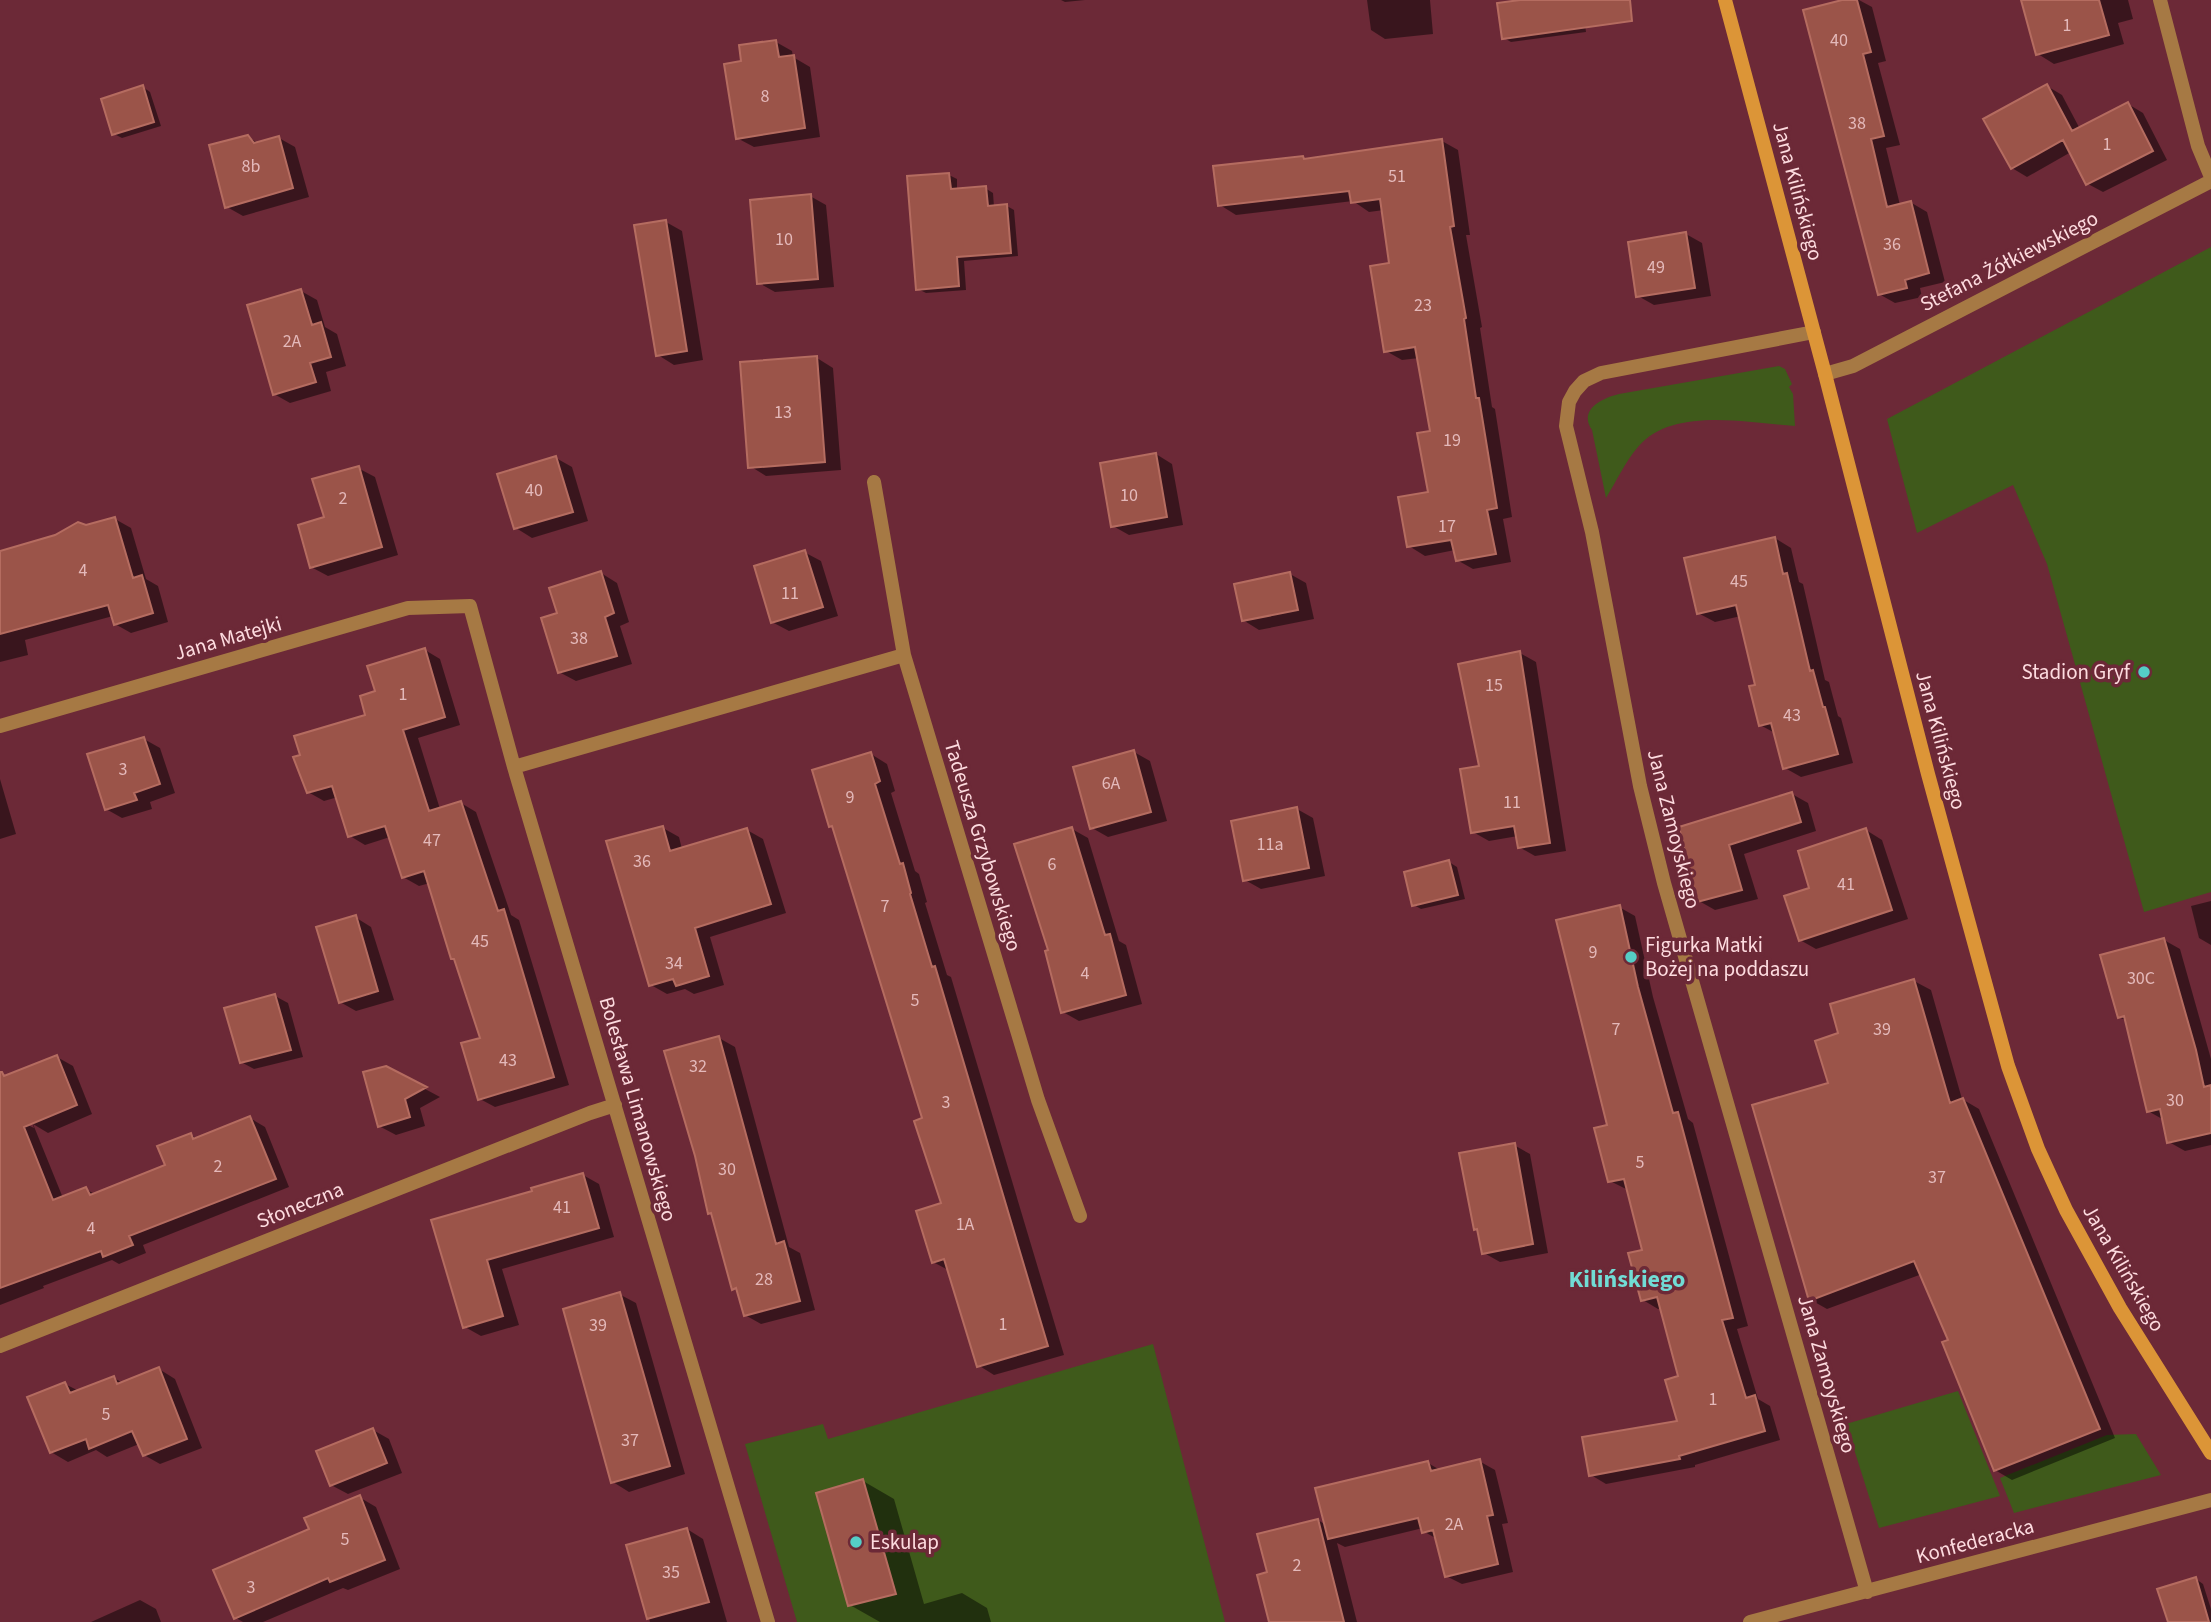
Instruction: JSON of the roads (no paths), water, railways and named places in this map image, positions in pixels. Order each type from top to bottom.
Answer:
[{"type":"street","name":"Jana Kilińskiego","points":[[1725,0],[1928,774],[2017,1090],[2038,1149],[2076,1229],[2120,1308],[2211,1453]]},
{"type":"street","points":[[2160,0],[2199,146],[2211,179]]},
{"type":"street","name":"Stefana Żółkiewskiego","points":[[1825,374],[1853,366],[2211,179]]},
{"type":"street","name":"Jana Zamoyskiego","points":[[1814,332],[1601,373],[1584,381],[1575,391],[1569,402],[1566,426],[1592,532],[1640,786],[1661,871],[1867,1592]]},
{"type":"street","name":"Tadeusza Grzybowskiego","points":[[874,482],[904,656],[1038,1100],[1080,1216]]},
{"type":"street","name":"Jana Matejki","points":[[0,726],[408,608],[470,606]]},
{"type":"street","name":"Bolesława Limanowskiego","points":[[470,606],[514,767],[768,1622]]},
{"type":"street","points":[[514,767],[904,656]]},
{"type":"street","name":"Słoneczna","points":[[0,1346],[590,1112],[615,1105]]},
{"type":"street","name":"Konfederacka","points":[[1750,1622],[2211,1500]]},
{"type":"place","name":"Stadion Gryf","points":[[2144,672]]},
{"type":"place","name":"Figurka Matki Bożej na poddaszu","points":[[1631,957]]},
{"type":"place","name":"Eskulap","points":[[856,1542]]},
{"type":"district","name":"Kilińskiego","points":[[1627,1279]]}]
